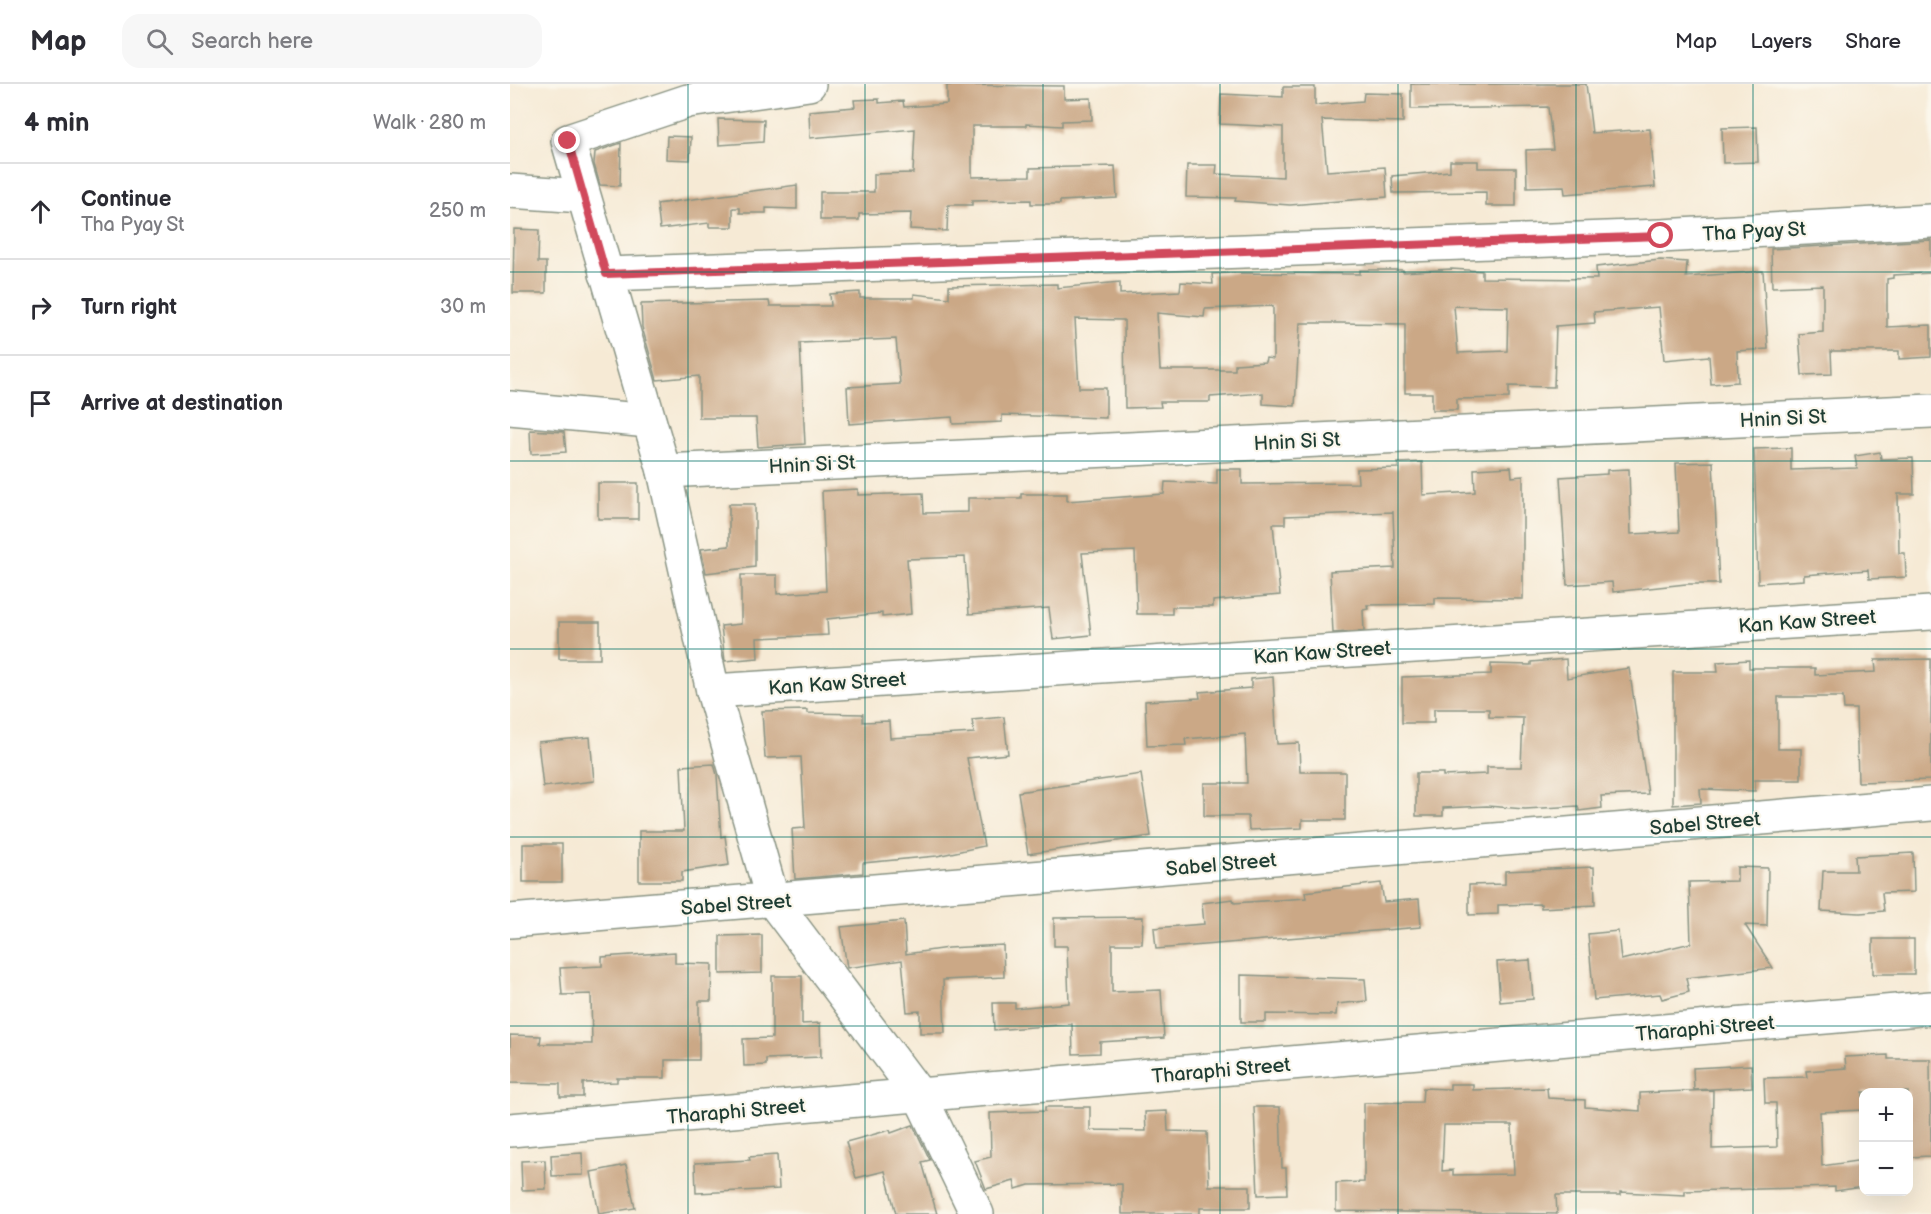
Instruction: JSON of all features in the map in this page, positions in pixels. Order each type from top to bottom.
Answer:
[{"type":"street","points":[[808,84],[688,101],[568,141],[664,471],[712,691],[773,901],[920,1096],[977,1214]]},
{"type":"street","points":[[510,191],[583,196]]},
{"type":"street","name":"Tha Pyay St","points":[[606,274],[1661,236],[1931,221]]},
{"type":"street","points":[[510,408],[649,421]]},
{"type":"street","name":"Hnin Si St","points":[[664,471],[1931,411]]},
{"type":"street","name":"Kan Kaw Street","points":[[712,691],[1931,613]]},
{"type":"street","name":"Sabel Street","points":[[510,921],[1931,804]]},
{"type":"street","name":"Tharaphi Street","points":[[510,1130],[1931,1008]]},
{"type":"building","points":[[1411,84],[1586,84],[1592,133],[1650,129],[1655,187],[1565,194],[1564,186],[1527,187],[1526,150],[1553,149],[1548,107],[1411,109]]},
{"type":"building","points":[[947,85],[1064,86],[1064,99],[1091,98],[1092,120],[1062,121],[1062,126],[1026,124],[1026,126],[972,126],[972,177],[1030,176],[1030,168],[1115,166],[1117,198],[1060,201],[1060,204],[1031,204],[1031,200],[972,201],[972,205],[948,205],[947,231],[910,229],[911,213],[859,214],[859,220],[820,220],[820,192],[874,192],[874,174],[913,173],[915,129],[810,138],[809,111],[855,107],[854,100],[879,99],[879,103],[903,101],[904,107],[947,104]]},
{"type":"building","points":[[1283,87],[1315,87],[1315,105],[1363,101],[1364,93],[1403,94],[1403,122],[1322,120],[1327,171],[1385,167],[1387,197],[1290,205],[1235,201],[1236,198],[1186,197],[1187,165],[1217,165],[1216,174],[1283,177],[1283,127],[1220,124],[1221,94],[1283,97]]},
{"type":"building","points":[[718,119],[764,120],[763,142],[719,145]]},
{"type":"building","points":[[1757,127],[1758,162],[1723,163],[1722,128]]},
{"type":"building","points":[[667,136],[691,137],[690,160],[666,159]]},
{"type":"building","points":[[621,143],[620,186],[600,185],[594,164],[595,152]]},
{"type":"building","points":[[1450,161],[1478,161],[1478,168],[1516,168],[1516,206],[1486,206],[1486,192],[1393,193],[1392,176],[1450,171]]},
{"type":"building","points":[[797,185],[797,209],[766,208],[766,213],[740,213],[740,208],[733,208],[733,227],[709,227],[709,223],[660,229],[657,204]]},
{"type":"building","points":[[514,229],[539,230],[538,262],[546,262],[546,293],[513,293]]},
{"type":"building","points":[[1931,240],[1931,273],[1893,275],[1893,278],[1887,279],[1887,327],[1931,325],[1931,357],[1899,359],[1899,351],[1831,351],[1832,374],[1802,375],[1799,334],[1823,332],[1823,285],[1772,287],[1771,249]]},
{"type":"building","points":[[1660,260],[1687,262],[1686,277],[1763,271],[1768,349],[1737,351],[1738,382],[1711,384],[1709,356],[1664,360],[1659,307],[1594,312],[1595,323],[1556,326],[1554,387],[1509,386],[1509,398],[1457,399],[1457,410],[1432,410],[1432,393],[1405,393],[1405,324],[1300,323],[1295,406],[1263,404],[1263,393],[1210,397],[1210,402],[1160,402],[1161,407],[1125,408],[1124,320],[1075,319],[1079,388],[1106,388],[1106,418],[1002,415],[1002,422],[953,424],[952,417],[849,424],[847,387],[900,384],[896,339],[800,343],[805,444],[758,447],[756,418],[699,418],[699,376],[657,380],[642,327],[641,304],[769,301],[770,306],[831,306],[830,294],[860,292],[860,298],[914,298],[914,294],[949,298],[949,286],[1057,284],[1057,288],[1120,282],[1120,294],[1180,291],[1181,282],[1213,284],[1212,274],[1233,273],[1360,274],[1360,270],[1403,270],[1403,272],[1451,269],[1482,271],[1482,278],[1597,279],[1596,267]],"holes":[[[1273,306],[1273,359],[1266,358],[1265,362],[1235,364],[1235,370],[1160,370],[1157,313],[1204,317],[1205,309]],[[1454,306],[1508,307],[1507,351],[1458,353]]]},
{"type":"building","points":[[530,430],[564,432],[566,452],[531,454]]},
{"type":"building","points":[[1791,448],[1791,470],[1857,468],[1855,456],[1880,452],[1881,459],[1913,458],[1914,494],[1898,494],[1899,553],[1905,553],[1906,577],[1869,579],[1868,570],[1804,575],[1804,580],[1758,583],[1754,449]]},
{"type":"building","points":[[1422,462],[1423,495],[1475,492],[1474,469],[1511,467],[1512,477],[1523,476],[1523,599],[1435,598],[1435,604],[1367,605],[1368,609],[1363,610],[1364,631],[1333,633],[1330,571],[1395,568],[1393,512],[1285,516],[1285,524],[1273,524],[1280,595],[1213,601],[1213,607],[1172,607],[1172,614],[1137,614],[1135,551],[1082,553],[1091,635],[1053,639],[1049,608],[969,614],[965,557],[907,559],[911,614],[882,617],[882,613],[827,619],[828,635],[757,638],[758,658],[725,661],[721,626],[741,624],[741,575],[777,575],[777,594],[826,591],[822,491],[858,489],[858,495],[923,493],[924,513],[968,512],[968,498],[1021,498],[1021,494],[1067,494],[1067,501],[1164,494],[1165,482],[1217,484],[1217,469],[1242,469],[1242,484],[1358,483],[1357,469],[1398,468],[1398,463]]},
{"type":"building","points":[[1713,462],[1719,584],[1686,584],[1613,592],[1612,582],[1567,585],[1560,477],[1607,474],[1607,470],[1629,469],[1631,534],[1679,532],[1676,463]]},
{"type":"building","points":[[598,483],[638,483],[638,519],[598,519]]},
{"type":"building","points":[[729,504],[755,504],[755,567],[706,573],[701,549],[729,546]]},
{"type":"building","points":[[559,622],[600,622],[600,659],[559,659]]},
{"type":"building","points":[[1566,659],[1567,678],[1629,668],[1648,794],[1601,796],[1602,808],[1579,811],[1578,806],[1525,809],[1487,806],[1443,808],[1443,816],[1416,816],[1416,773],[1443,773],[1443,776],[1487,774],[1487,767],[1521,767],[1523,718],[1489,717],[1489,709],[1434,709],[1434,723],[1402,723],[1402,677],[1491,674],[1491,664],[1531,665],[1531,662]]},
{"type":"building","points":[[1931,659],[1931,780],[1858,782],[1856,709],[1844,709],[1843,697],[1778,697],[1778,749],[1801,749],[1801,780],[1755,780],[1755,791],[1700,789],[1701,803],[1673,805],[1673,672],[1718,672],[1717,662],[1749,660],[1749,668],[1815,668],[1815,675],[1876,672],[1875,660]]},
{"type":"building","points":[[1273,677],[1277,744],[1299,743],[1300,772],[1345,772],[1345,820],[1302,820],[1302,828],[1249,830],[1248,816],[1204,816],[1204,783],[1247,783],[1245,734],[1185,739],[1186,745],[1147,746],[1145,701],[1200,698],[1199,692],[1251,688],[1251,679]]},
{"type":"building","points":[[807,710],[807,713],[863,714],[863,722],[889,721],[890,738],[974,733],[972,720],[1004,717],[1008,754],[967,758],[984,846],[937,856],[863,863],[863,873],[795,879],[792,829],[805,828],[801,757],[765,758],[762,711]]},
{"type":"building","points":[[590,737],[594,781],[543,787],[538,742]]},
{"type":"building","points":[[714,764],[717,775],[721,837],[725,836],[729,865],[682,872],[682,881],[639,881],[639,831],[684,831],[681,766]]},
{"type":"building","points":[[1141,774],[1151,836],[1028,854],[1018,792]]},
{"type":"building","points":[[523,844],[562,844],[562,882],[523,882]]},
{"type":"building","points":[[1913,853],[1914,892],[1882,893],[1884,911],[1860,913],[1821,911],[1823,871],[1856,871],[1855,856]]},
{"type":"building","points":[[1594,867],[1595,905],[1541,908],[1541,904],[1498,905],[1498,914],[1469,915],[1469,885],[1505,884],[1505,871]]},
{"type":"building","points":[[1737,867],[1768,868],[1767,926],[1745,925],[1773,968],[1686,978],[1689,992],[1662,999],[1660,994],[1594,1000],[1588,934],[1618,931],[1621,960],[1691,943],[1689,882],[1737,881]]},
{"type":"building","points":[[1381,883],[1384,902],[1419,899],[1421,927],[1156,949],[1154,928],[1204,924],[1202,903],[1233,899],[1234,903],[1306,898],[1305,892]]},
{"type":"building","points":[[1143,917],[1142,944],[1112,944],[1112,992],[1161,990],[1164,1038],[1100,1042],[1100,1053],[1073,1054],[1072,1024],[994,1030],[993,1003],[1015,1003],[1015,1008],[1069,1003],[1067,946],[1054,946],[1054,918]]},
{"type":"building","points":[[904,921],[906,954],[948,948],[1003,945],[1004,977],[943,980],[945,1033],[920,1033],[920,1011],[907,1012],[902,960],[847,968],[841,927]]},
{"type":"building","points":[[762,935],[762,973],[720,974],[720,936]]},
{"type":"building","points":[[1873,939],[1914,939],[1914,974],[1873,974]]},
{"type":"building","points":[[675,952],[675,963],[712,964],[711,1001],[699,1001],[699,1060],[665,1060],[665,1078],[617,1078],[617,1082],[583,1083],[583,1097],[560,1097],[560,1084],[510,1083],[510,1035],[541,1036],[540,1044],[592,1044],[591,994],[562,995],[560,968],[602,966],[602,957]]},
{"type":"building","points":[[1530,960],[1533,999],[1500,1002],[1497,962]]},
{"type":"building","points":[[1241,975],[1365,979],[1367,1001],[1337,1004],[1336,1015],[1266,1014],[1266,1022],[1241,1022]]},
{"type":"building","points":[[772,976],[802,976],[802,1024],[820,1023],[821,1057],[766,1059],[766,1065],[744,1066],[743,1039],[772,1038]]},
{"type":"building","points":[[1888,1055],[1888,1059],[1930,1059],[1931,1156],[1913,1157],[1913,1088],[1859,1088],[1859,1110],[1820,1112],[1822,1166],[1859,1161],[1859,1188],[1835,1191],[1835,1187],[1685,1191],[1685,1195],[1620,1192],[1620,1195],[1556,1195],[1557,1214],[1336,1211],[1336,1183],[1364,1182],[1364,1103],[1422,1102],[1423,1088],[1450,1089],[1450,1084],[1473,1084],[1473,1090],[1547,1088],[1548,1098],[1585,1100],[1585,1107],[1640,1111],[1640,1093],[1713,1090],[1712,1149],[1777,1147],[1776,1103],[1765,1103],[1764,1078],[1807,1077],[1806,1071],[1846,1068],[1845,1057]],"holes":[[[1444,1125],[1512,1125],[1514,1174],[1453,1175],[1453,1170],[1442,1171]]]},
{"type":"building","points":[[1751,1065],[1752,1087],[1694,1090],[1693,1068]]},
{"type":"building","points":[[1045,1107],[1090,1107],[1090,1130],[1146,1131],[1145,1112],[1167,1111],[1168,1131],[1207,1132],[1209,1186],[1250,1186],[1250,1208],[1200,1208],[1200,1214],[1122,1214],[1122,1184],[1029,1185],[1016,1189],[1014,1181],[986,1189],[975,1161],[991,1157],[990,1113],[1045,1111]]},
{"type":"building","points":[[1254,1107],[1280,1107],[1282,1168],[1286,1168],[1287,1194],[1258,1195]]},
{"type":"building","points":[[913,1125],[930,1160],[922,1162],[937,1214],[896,1214],[885,1171],[856,1178],[846,1142],[890,1130],[891,1133]]},
{"type":"building","points":[[582,1153],[583,1175],[552,1176],[551,1155]]},
{"type":"building","points":[[777,1155],[779,1189],[696,1193],[695,1163],[750,1160],[749,1157]]},
{"type":"building","points":[[545,1160],[546,1189],[522,1190],[521,1161]]},
{"type":"building","points":[[626,1165],[635,1208],[599,1214],[591,1172]]},
{"type":"route","points":[[568,141],[606,274],[1661,236]]}]
